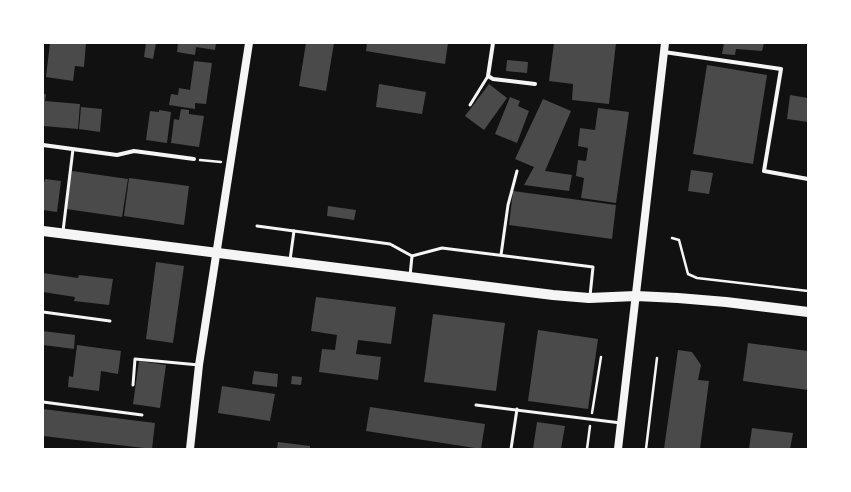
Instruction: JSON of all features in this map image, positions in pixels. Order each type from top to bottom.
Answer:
[{"type":"main road","points":[[190,449],[199,365],[215,252],[249,43]]},
{"type":"main road","points":[[618,449],[665,43]]},
{"type":"main road","points":[[43,231],[553,296],[589,298],[636,296],[726,302],[808,312]]},
{"type":"street","points":[[493,43],[488,76],[493,79],[535,84]]},
{"type":"street","points":[[663,52],[781,69],[764,171],[808,179]]},
{"type":"street","points":[[43,145],[117,155],[134,151],[194,159]]},
{"type":"lane","points":[[470,105],[488,76]]},
{"type":"lane","points":[[62,233],[73,149]]},
{"type":"lane","points":[[501,255],[508,205],[517,171]]},
{"type":"lane","points":[[257,226],[390,244],[412,256],[442,248],[592,267],[589,298]]},
{"type":"lane","points":[[290,262],[294,231]]},
{"type":"lane","points":[[410,278],[412,256]]},
{"type":"lane","points":[[43,312],[110,321]]},
{"type":"lane","points":[[133,385],[135,359],[199,365]]},
{"type":"lane","points":[[43,402],[142,415]]},
{"type":"lane","points":[[476,405],[621,423]]},
{"type":"lane","points":[[511,449],[517,409]]},
{"type":"path","points":[[194,159],[230,163]]},
{"type":"path","points":[[672,238],[680,240],[688,274],[697,278],[808,291]]},
{"type":"path","points":[[587,449],[601,357]]},
{"type":"path","points":[[646,449],[657,358]]},
{"type":"building","points":[[50,43],[86,43],[84,67],[75,66],[73,81],[46,77]]},
{"type":"building","points":[[146,43],[156,43],[153,59],[144,57]]},
{"type":"building","points":[[178,43],[216,43],[215,50],[196,47],[195,55],[177,52]]},
{"type":"building","points":[[306,43],[334,43],[326,91],[299,86]]},
{"type":"building","points":[[367,43],[448,43],[445,64],[366,51]]},
{"type":"building","points":[[554,43],[616,43],[609,104],[572,100],[573,84],[549,81]]},
{"type":"building","points":[[724,43],[764,43],[762,51],[736,49],[735,55],[722,54]]},
{"type":"building","points":[[507,60],[528,62],[527,73],[506,71]]},
{"type":"building","points":[[194,61],[212,63],[206,104],[195,103],[195,109],[169,105],[171,94],[178,95],[179,88],[190,90]]},
{"type":"building","points":[[707,65],[767,75],[753,164],[693,154]]},
{"type":"building","points":[[379,84],[426,92],[422,114],[376,107]]},
{"type":"building","points":[[489,84],[507,98],[484,130],[465,116]]},
{"type":"building","points":[[43,94],[46,94],[45,101],[80,104],[78,129],[43,126]]},
{"type":"building","points":[[790,95],[808,98],[808,122],[787,119]]},
{"type":"building","points":[[510,97],[520,101],[518,106],[529,111],[517,143],[495,134]]},
{"type":"building","points":[[543,99],[571,111],[545,171],[572,175],[569,191],[524,185],[534,167],[515,159]]},
{"type":"building","points":[[81,107],[102,109],[100,132],[79,129]]},
{"type":"building","points":[[598,108],[629,112],[616,203],[581,198],[584,178],[576,176],[578,160],[586,161],[588,148],[578,146],[580,128],[595,130]]},
{"type":"building","points":[[181,109],[189,110],[189,114],[204,116],[199,147],[171,143],[174,119],[179,120]]},
{"type":"building","points":[[159,110],[171,112],[167,143],[146,140],[150,111],[159,112]]},
{"type":"building","points":[[691,170],[713,173],[709,194],[688,191]]},
{"type":"building","points":[[72,171],[128,179],[122,217],[66,209]]},
{"type":"building","points":[[129,178],[189,186],[184,225],[124,216]]},
{"type":"building","points":[[45,179],[61,181],[57,212],[43,210],[43,186]]},
{"type":"building","points":[[513,191],[616,205],[612,239],[509,225]]},
{"type":"building","points":[[328,206],[356,210],[354,220],[327,216]]},
{"type":"building","points":[[156,262],[184,266],[173,343],[146,339]]},
{"type":"building","points":[[43,273],[78,278],[79,275],[113,279],[109,305],[74,301],[75,297],[43,292]]},
{"type":"building","points":[[316,297],[396,307],[391,344],[358,340],[356,354],[381,357],[378,380],[319,372],[322,349],[335,350],[337,335],[311,331]]},
{"type":"building","points":[[433,314],[505,323],[496,391],[424,382]]},
{"type":"building","points":[[538,330],[598,339],[588,409],[528,401]]},
{"type":"building","points":[[43,331],[75,335],[74,349],[43,345]]},
{"type":"building","points":[[748,343],[808,351],[808,390],[743,381]]},
{"type":"building","points":[[77,345],[121,351],[118,374],[101,371],[99,391],[68,387],[69,376],[73,377]]},
{"type":"building","points":[[678,350],[692,352],[701,365],[698,380],[709,381],[700,449],[664,449]]},
{"type":"building","points":[[139,361],[166,365],[160,408],[133,404]]},
{"type":"building","points":[[254,371],[278,374],[277,387],[252,384]]},
{"type":"building","points":[[292,376],[302,377],[301,385],[291,384]]},
{"type":"building","points":[[222,386],[275,394],[270,421],[218,413]]},
{"type":"building","points":[[370,407],[485,424],[481,449],[366,431]]},
{"type":"building","points":[[43,409],[155,423],[152,449],[43,436]]},
{"type":"building","points":[[537,422],[565,426],[561,449],[533,449]]},
{"type":"building","points":[[752,428],[793,433],[790,449],[749,449]]},
{"type":"building","points":[[278,442],[310,446],[310,449],[277,449]]}]
